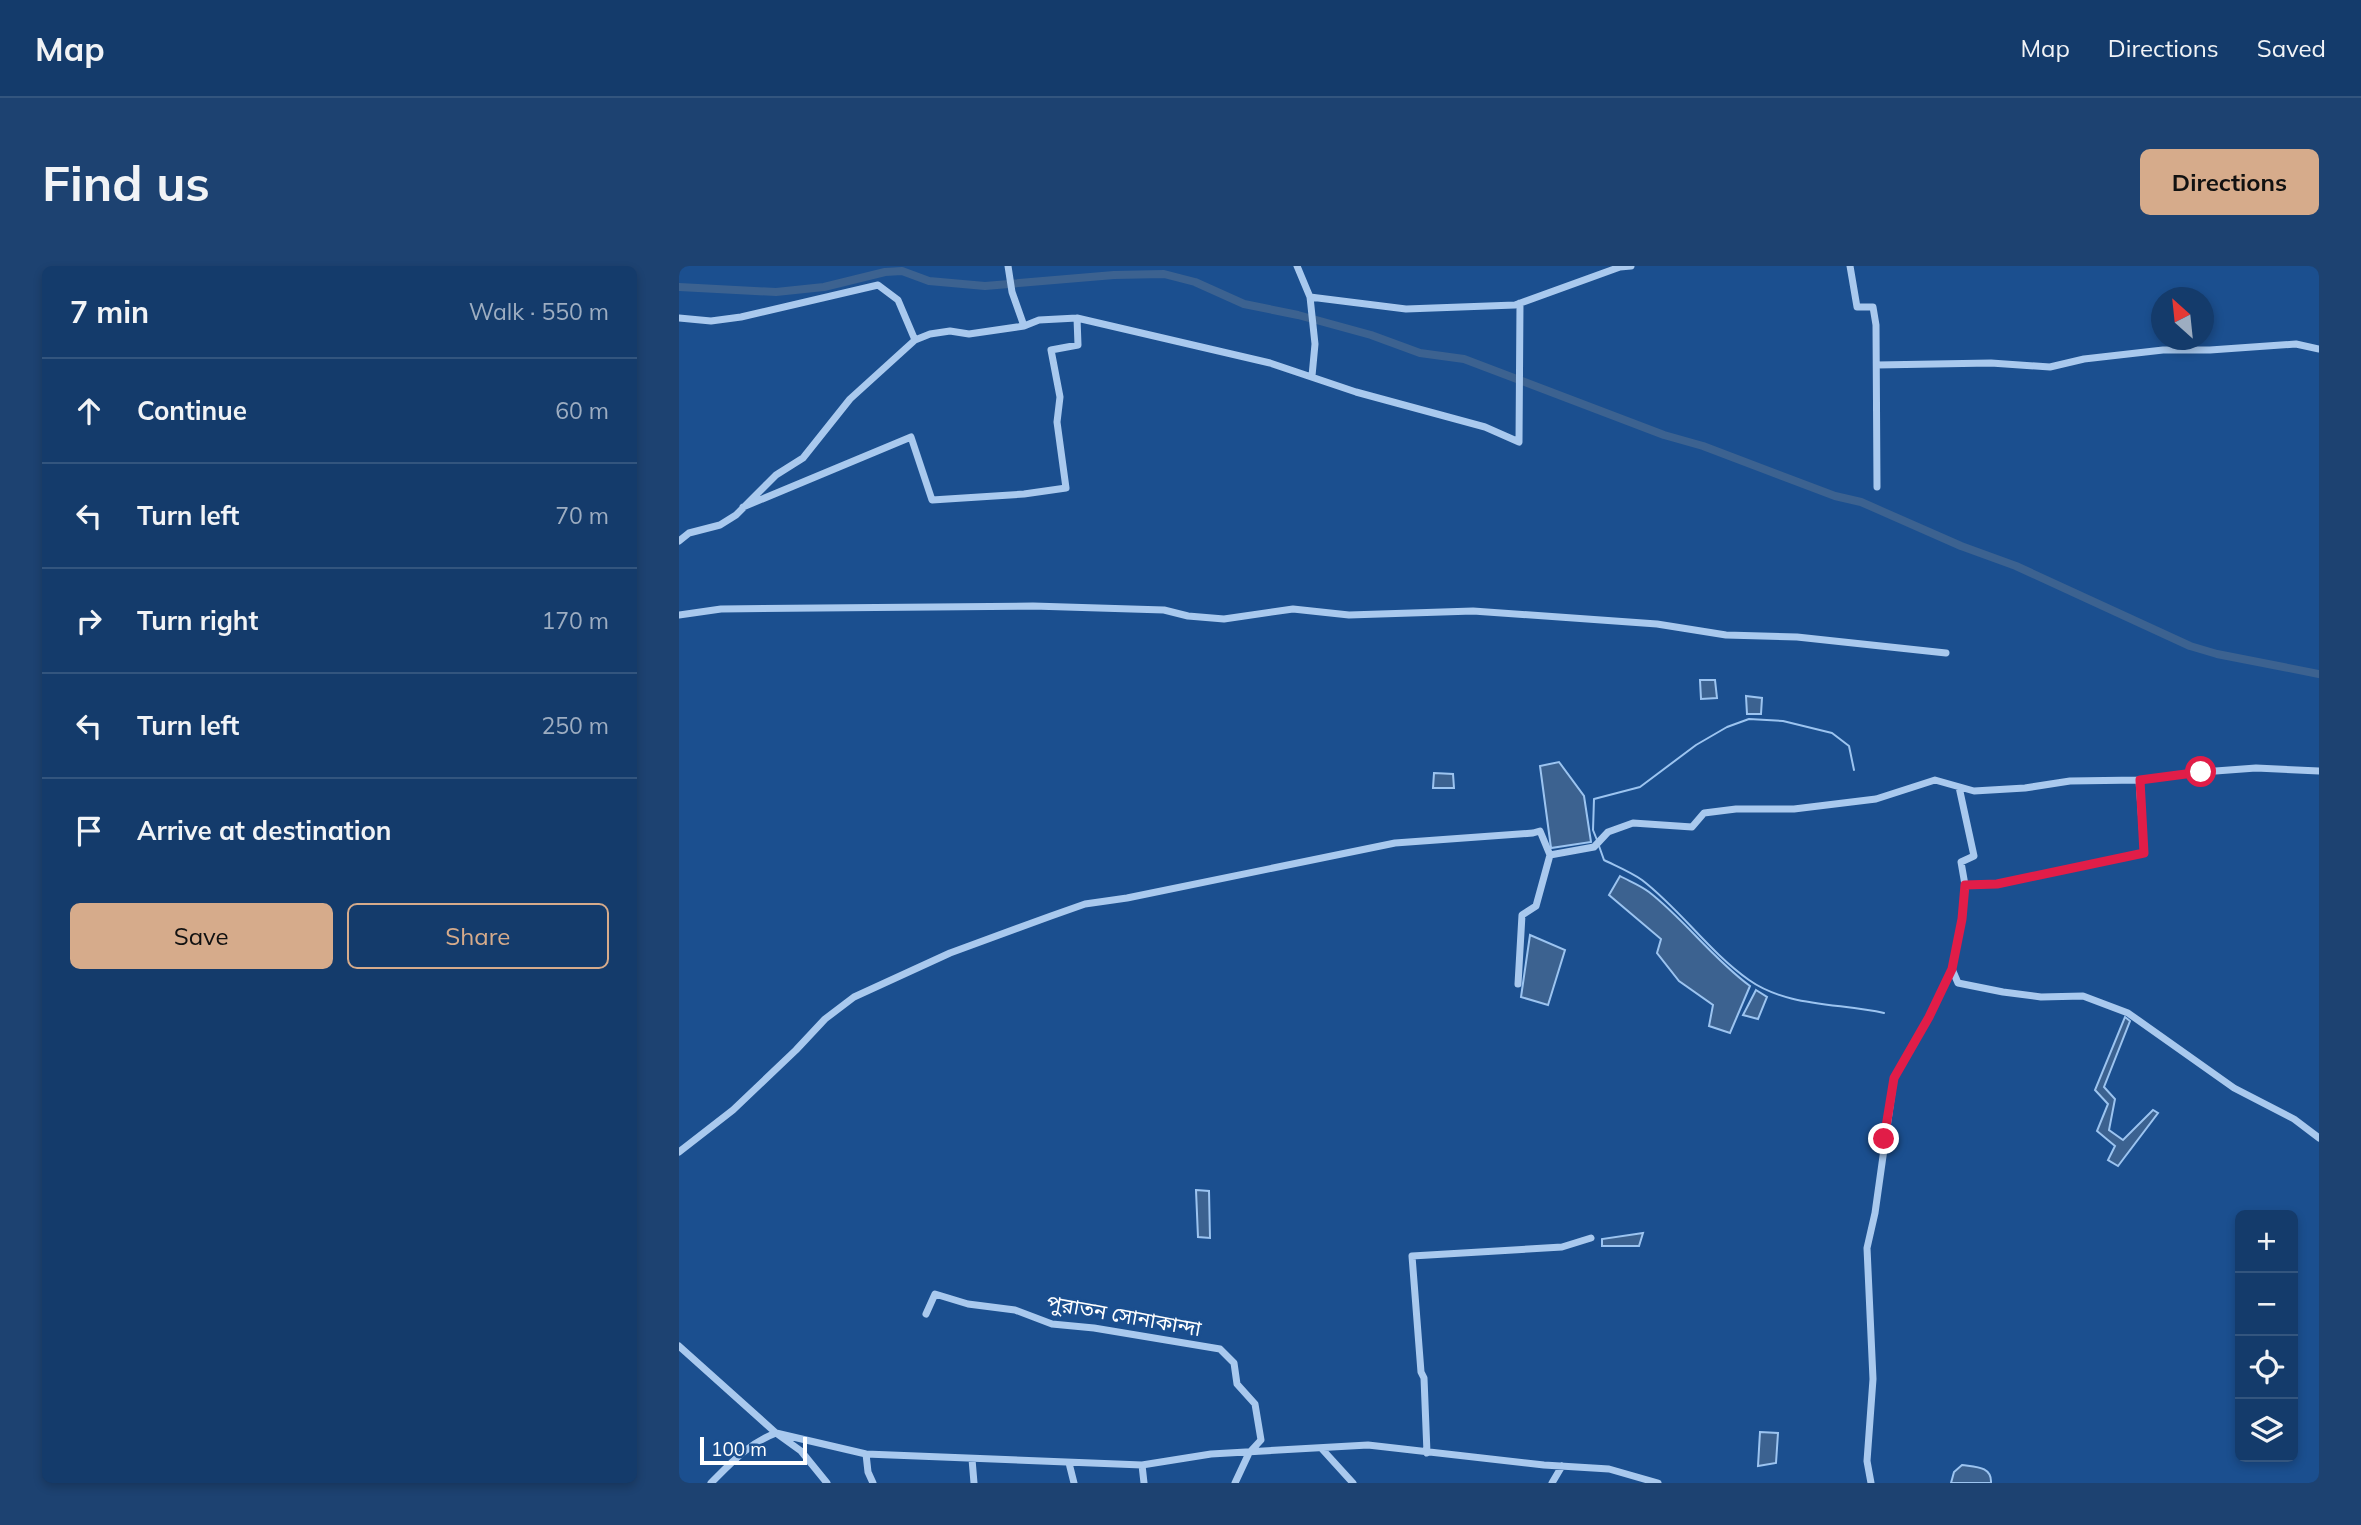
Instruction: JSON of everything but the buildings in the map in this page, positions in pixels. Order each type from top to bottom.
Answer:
[{"type":"street","points":[[1008,266],[1012,292],[1024,326]]},
{"type":"street","points":[[1297,266],[1310,301],[1315,344],[1313,376]]},
{"type":"street","points":[[1310,301],[1406,309],[1520,303],[1620,267],[1631,266]]},
{"type":"street","points":[[1850,266],[1857,307],[1873,307],[1877,365],[1877,486]]},
{"type":"street","points":[[679,318],[711,321],[741,317],[878,285],[898,300],[915,340]]},
{"type":"street","points":[[679,541],[689,533],[720,526],[776,475],[803,458],[850,399],[915,340],[950,331],[969,334],[1024,326],[1039,320],[1077,318],[1231,352],[1313,376],[1356,392],[1485,427],[1519,442],[1520,303]]},
{"type":"street","points":[[743,507],[911,437],[932,500],[1024,494],[1066,488],[1057,422],[1060,397],[1051,350],[1078,345],[1077,318]]},
{"type":"street","points":[[1877,365],[1991,362],[2050,367],[2084,359],[2163,350],[2296,344],[2319,349]]},
{"type":"street","points":[[679,615],[720,609],[1033,606],[1164,610],[1188,616],[1224,619],[1293,609],[1349,615],[1473,611],[1657,624],[1726,635],[1797,637],[1946,653]]},
{"type":"street","points":[[1550,855],[1594,847],[1608,832],[1633,823],[1692,827],[1704,813],[1736,809],[1794,809],[1876,799],[1935,780],[1974,791],[2025,788],[2070,781],[2140,780],[2256,768],[2319,771]]},
{"type":"street","points":[[1965,885],[1997,884],[2144,853],[2140,780]]},
{"type":"street","points":[[1871,1483],[1867,1461],[1873,1379],[1867,1248],[1875,1213],[1894,1078],[1929,1017],[1952,969],[1962,919],[1965,885],[1961,862],[1974,856],[1959,787]]},
{"type":"street","points":[[679,1152],[733,1110],[825,1019],[854,997],[950,953],[1085,904],[1127,898],[1395,843],[1533,834],[1540,831],[1550,855],[1535,906],[1522,915],[1518,984]]},
{"type":"street","points":[[1952,969],[1958,983],[2041,997],[2083,996],[2128,1013],[2234,1088],[2294,1119],[2319,1138]]},
{"type":"street","points":[[1427,1453],[1424,1378],[1421,1372],[1412,1256],[1562,1247],[1591,1238]]},
{"type":"street","name":"পুরাতন সোনাকান্দা","points":[[926,1314],[935,1294],[968,1304],[1015,1310],[1052,1324],[1094,1328],[1220,1349],[1234,1363],[1237,1384],[1255,1404],[1261,1440],[1249,1453],[1234,1483]]},
{"type":"street","points":[[679,1346],[776,1433],[801,1451],[827,1483]]},
{"type":"street","points":[[711,1483],[738,1456],[762,1438],[776,1433],[866,1454],[1142,1465],[1211,1454],[1368,1445],[1427,1453],[1609,1469],[1658,1483]]},
{"type":"street","points":[[1322,1449],[1353,1483]]},
{"type":"street","points":[[866,1454],[868,1472],[873,1483]]},
{"type":"street","points":[[972,1459],[974,1483]]},
{"type":"street","points":[[1069,1463],[1074,1483]]},
{"type":"street","points":[[1142,1465],[1144,1483]]},
{"type":"street","points":[[1552,1483],[1562,1466]]},
{"type":"water","points":[[1700,680],[1715,680],[1717,698],[1701,699]]},
{"type":"water","points":[[1746,696],[1762,698],[1761,714],[1747,714]]},
{"type":"water","points":[[1559,762],[1584,796],[1591,842],[1551,848],[1540,766]]},
{"type":"water","points":[[1434,773],[1453,774],[1454,788],[1433,788]]},
{"type":"water","points":[[1620,876],[1646,890],[1662,903],[1750,986],[1730,1033],[1709,1026],[1713,1005],[1679,981],[1657,953],[1661,939],[1609,895]]},
{"type":"water","points":[[1530,935],[1565,950],[1548,1005],[1521,997]]},
{"type":"water","points":[[1756,990],[1767,997],[1758,1019],[1743,1015]]},
{"type":"water","points":[[2125,1017],[2130,1021],[2104,1087],[2115,1099],[2109,1130],[2123,1140],[2153,1110],[2158,1113],[2118,1166],[2108,1160],[2115,1146],[2097,1131],[2108,1104],[2095,1090]]},
{"type":"water","points":[[1196,1190],[1209,1191],[1210,1238],[1198,1237]]},
{"type":"water","points":[[1643,1233],[1639,1246],[1602,1246],[1602,1239]]},
{"type":"water","points":[[1760,1432],[1778,1433],[1776,1463],[1758,1466]]},
{"type":"water","points":[[1962,1465],[1986,1470],[1991,1477],[1991,1483],[1951,1483],[1954,1472]]},
{"type":"waterway","points":[[679,287],[776,292],[824,287],[885,272],[902,271],[929,281],[985,286],[1114,275],[1164,274],[1195,282],[1244,304],[1298,315],[1371,335],[1420,353],[1464,359],[1664,435],[1703,446],[1835,496],[1861,502],[1961,546],[2016,566],[2190,646],[2319,674]]},
{"type":"waterway","points":[[1597,840],[1593,830],[1594,799],[1640,787],[1696,745],[1727,727],[1749,719],[1783,721],[1832,733],[1849,746],[1854,770]]},
{"type":"waterway","points":[[1599,846],[1604,860],[1642,880],[1670,904],[1721,957],[1764,989],[1797,1000],[1884,1013]]},
{"type":"route","points":[[1884,1139],[1894,1078],[1929,1017],[1952,969],[1962,919],[1965,885],[1997,884],[2144,853],[2140,780],[2201,772]]}]
